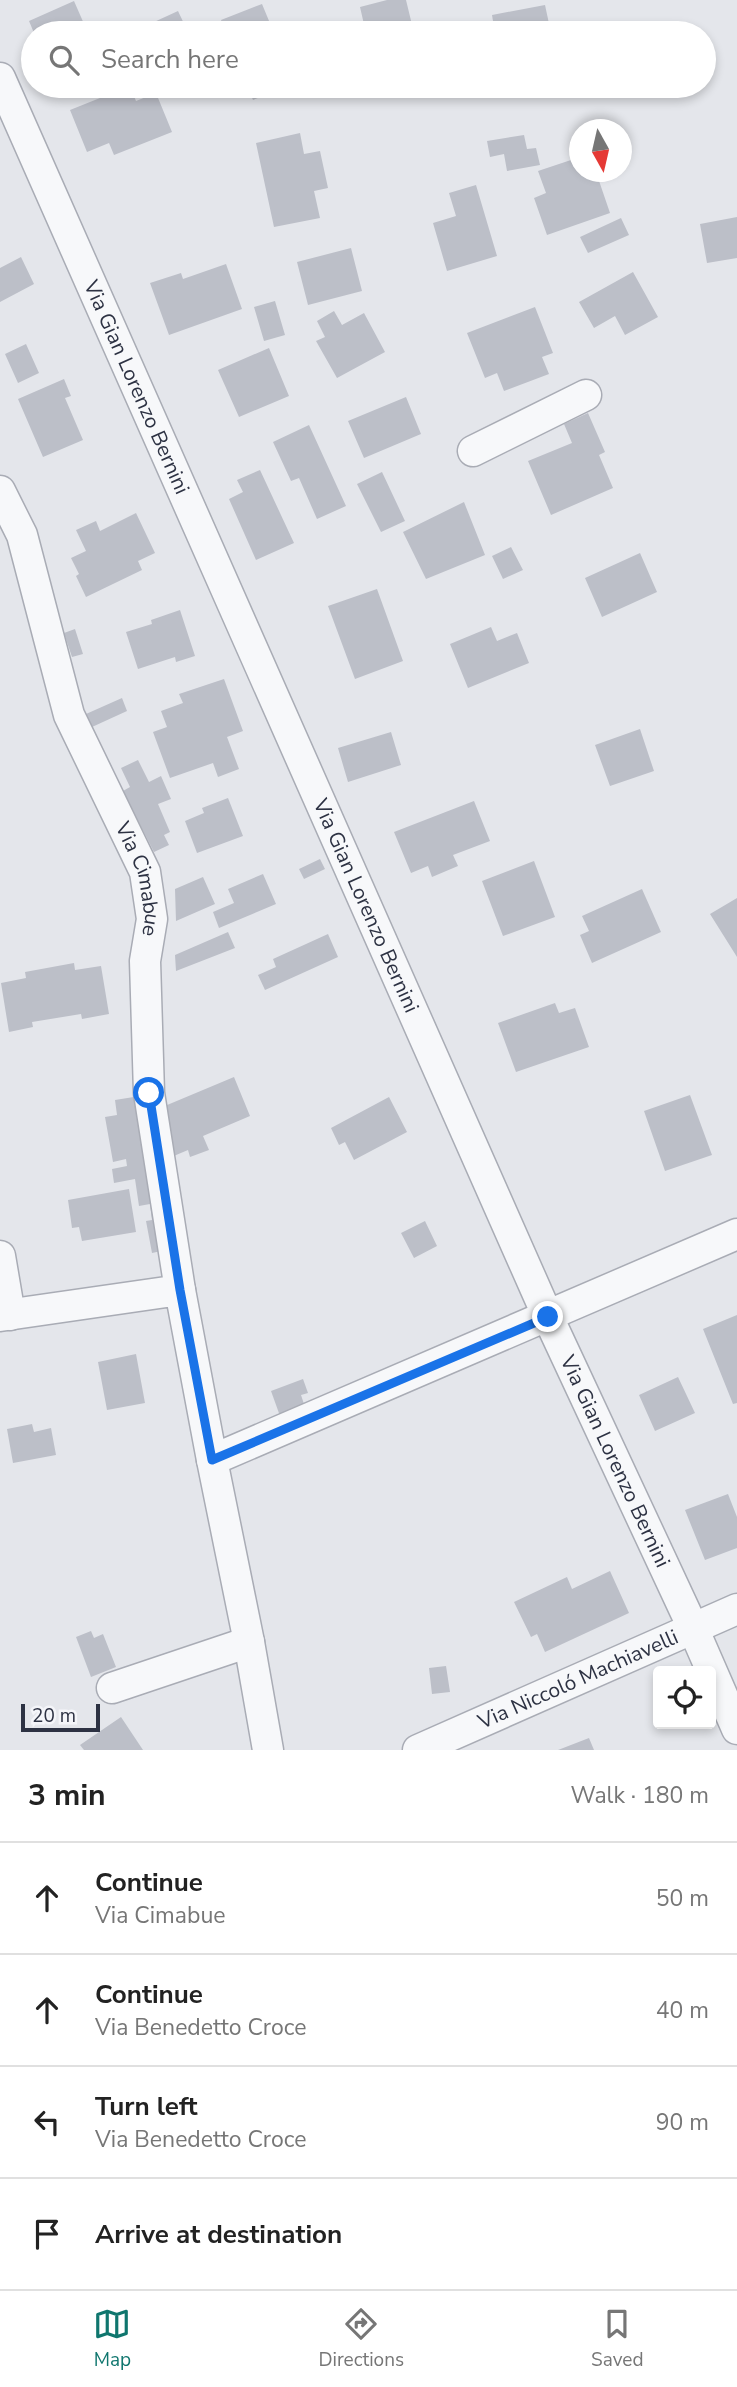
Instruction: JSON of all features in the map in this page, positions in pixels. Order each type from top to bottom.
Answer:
[{"type":"street","name":"Via Gian Lorenzo Bernini","points":[[0,78],[548,1317],[693,1628],[737,1730]]},
{"type":"street","points":[[473,451],[586,395]]},
{"type":"street","name":"Via Cimabue","points":[[0,491],[22,535],[69,715],[145,872],[152,919],[145,961],[149,1093],[180,1290],[268,1750]]},
{"type":"street","points":[[212,1460],[737,1234]]},
{"type":"street","points":[[0,1256],[5,1316],[180,1290]]},
{"type":"street","name":"Via Niccoló Machiavelli","points":[[418,1750],[737,1609]]},
{"type":"street","points":[[112,1688],[249,1642]]},
{"type":"building","points":[[387,0],[406,0],[411,21],[363,21],[360,7]]},
{"type":"building","points":[[74,1],[83,21],[29,21]]},
{"type":"building","points":[[262,4],[269,21],[221,21]]},
{"type":"building","points":[[545,5],[548,21],[493,21],[492,15]]},
{"type":"building","points":[[178,11],[183,21],[156,21]]},
{"type":"building","points":[[100,98],[135,98],[136,101],[158,98],[172,132],[114,155],[109,143],[87,152],[70,110]]},
{"type":"building","points":[[300,133],[304,154],[320,151],[328,188],[314,191],[320,218],[274,227],[256,143]]},
{"type":"building","points":[[524,135],[527,149],[536,148],[540,165],[507,171],[504,154],[490,157],[487,141]]},
{"type":"building","points":[[569,161],[569,182],[599,182],[610,213],[547,235],[534,198],[546,193],[538,171]]},
{"type":"building","points":[[476,185],[497,256],[447,271],[433,223],[456,216],[449,193]]},
{"type":"building","points":[[737,217],[737,258],[707,263],[700,224]]},
{"type":"building","points":[[621,218],[629,235],[588,253],[580,237]]},
{"type":"building","points":[[351,248],[362,291],[308,305],[297,262]]},
{"type":"building","points":[[21,257],[34,284],[0,302],[0,268]]},
{"type":"building","points":[[226,264],[242,309],[169,335],[150,283],[181,273],[183,279]]},
{"type":"building","points":[[633,272],[658,317],[625,335],[615,316],[594,328],[579,302]]},
{"type":"building","points":[[275,301],[285,335],[264,341],[254,307]]},
{"type":"building","points":[[535,307],[553,353],[542,357],[549,374],[504,391],[497,373],[485,378],[467,333]]},
{"type":"building","points":[[334,311],[342,325],[364,313],[385,352],[337,378],[316,341],[325,337],[317,321]]},
{"type":"building","points":[[26,344],[39,373],[18,383],[5,354]]},
{"type":"building","points":[[269,348],[289,396],[239,417],[218,370]]},
{"type":"building","points":[[64,379],[71,396],[65,398],[83,440],[43,457],[18,399]]},
{"type":"building","points":[[406,397],[421,434],[364,458],[348,421]]},
{"type":"building","points":[[588,413],[605,452],[599,455],[613,488],[551,515],[528,461],[572,443],[564,424]]},
{"type":"building","points":[[309,425],[346,506],[317,519],[299,478],[291,481],[273,442]]},
{"type":"building","points":[[260,470],[294,543],[256,560],[229,499],[243,492],[237,480]]},
{"type":"building","points":[[382,472],[405,521],[381,532],[357,484]]},
{"type":"building","points":[[464,502],[485,555],[426,579],[403,532]]},
{"type":"building","points":[[136,513],[155,553],[138,561],[142,570],[86,597],[71,558],[86,551],[76,530],[96,521],[100,531]]},
{"type":"building","points":[[511,547],[523,570],[503,579],[492,556]]},
{"type":"building","points":[[640,553],[657,592],[602,617],[585,578]]},
{"type":"building","points":[[377,589],[403,661],[355,679],[328,606]]},
{"type":"building","points":[[180,610],[195,656],[176,662],[175,657],[138,669],[126,632],[152,624],[151,620]]},
{"type":"building","points":[[491,627],[497,641],[517,633],[529,663],[468,688],[450,644]]},
{"type":"building","points":[[75,629],[83,654],[72,657],[64,633]]},
{"type":"building","points":[[224,679],[243,731],[227,737],[239,769],[218,777],[213,763],[170,778],[153,732],[167,727],[161,711],[183,703],[179,694]]},
{"type":"building","points":[[122,698],[127,711],[92,727],[86,714]]},
{"type":"building","points":[[640,729],[654,771],[610,786],[595,745]]},
{"type":"building","points":[[391,732],[401,765],[348,782],[338,748]]},
{"type":"building","points":[[138,760],[149,782],[161,776],[171,799],[158,804],[170,832],[164,835],[169,845],[154,852],[123,791],[130,787],[121,768]]},
{"type":"building","points":[[228,798],[243,836],[197,853],[185,821],[204,813],[202,808]]},
{"type":"building","points":[[474,801],[490,841],[453,855],[458,866],[432,877],[428,866],[411,873],[394,832]]},
{"type":"building","points":[[320,859],[325,869],[304,879],[299,869]]},
{"type":"building","points":[[534,861],[555,917],[503,936],[482,881]]},
{"type":"building","points":[[263,874],[276,904],[219,928],[213,912],[234,903],[228,889]]},
{"type":"building","points":[[203,877],[215,904],[176,921],[175,889]]},
{"type":"building","points":[[642,889],[661,932],[592,963],[580,935],[589,931],[582,916]]},
{"type":"building","points":[[737,898],[737,957],[710,914]]},
{"type":"building","points":[[228,932],[235,948],[176,971],[175,955]]},
{"type":"building","points":[[328,934],[338,957],[265,990],[258,975],[276,967],[273,959]]},
{"type":"building","points":[[74,963],[75,970],[101,966],[109,1014],[82,1019],[81,1014],[32,1022],[33,1027],[9,1032],[1,983],[26,978],[25,972]]},
{"type":"building","points":[[555,1003],[559,1013],[575,1008],[589,1047],[516,1072],[498,1023]]},
{"type":"building","points":[[234,1077],[250,1116],[203,1136],[209,1150],[190,1157],[188,1150],[169,1158],[160,1108]]},
{"type":"building","points":[[690,1095],[712,1155],[665,1171],[644,1111]]},
{"type":"building","points":[[140,1096],[166,1250],[152,1253],[146,1221],[152,1220],[150,1204],[139,1206],[135,1179],[114,1183],[112,1169],[127,1166],[126,1159],[113,1162],[105,1117],[117,1115],[115,1100]]},
{"type":"building","points":[[389,1097],[407,1132],[354,1160],[345,1142],[339,1145],[331,1128]]},
{"type":"building","points":[[129,1189],[136,1232],[82,1241],[79,1227],[72,1228],[68,1200]]},
{"type":"building","points":[[425,1221],[437,1246],[414,1258],[401,1233]]},
{"type":"building","points":[[737,1315],[737,1403],[733,1404],[703,1329]]},
{"type":"building","points":[[136,1354],[145,1403],[107,1410],[98,1362]]},
{"type":"building","points":[[678,1377],[695,1413],[655,1431],[639,1395]]},
{"type":"building","points":[[303,1379],[308,1393],[301,1395],[305,1407],[280,1416],[271,1391]]},
{"type":"building","points":[[32,1424],[34,1432],[51,1428],[56,1455],[13,1463],[7,1429]]},
{"type":"building","points":[[728,1494],[737,1517],[737,1548],[705,1560],[685,1510]]},
{"type":"building","points":[[610,1571],[629,1613],[545,1652],[537,1634],[531,1637],[514,1602],[567,1577],[572,1589]]},
{"type":"building","points":[[91,1631],[94,1638],[103,1634],[116,1667],[91,1677],[76,1637]]},
{"type":"building","points":[[446,1666],[450,1692],[432,1694],[429,1668]]},
{"type":"building","points":[[121,1717],[143,1750],[84,1750],[80,1745]]},
{"type":"building","points":[[589,1738],[594,1750],[558,1750]]},
{"type":"route","points":[[149,1093],[180,1290],[212,1460],[548,1317]]}]
